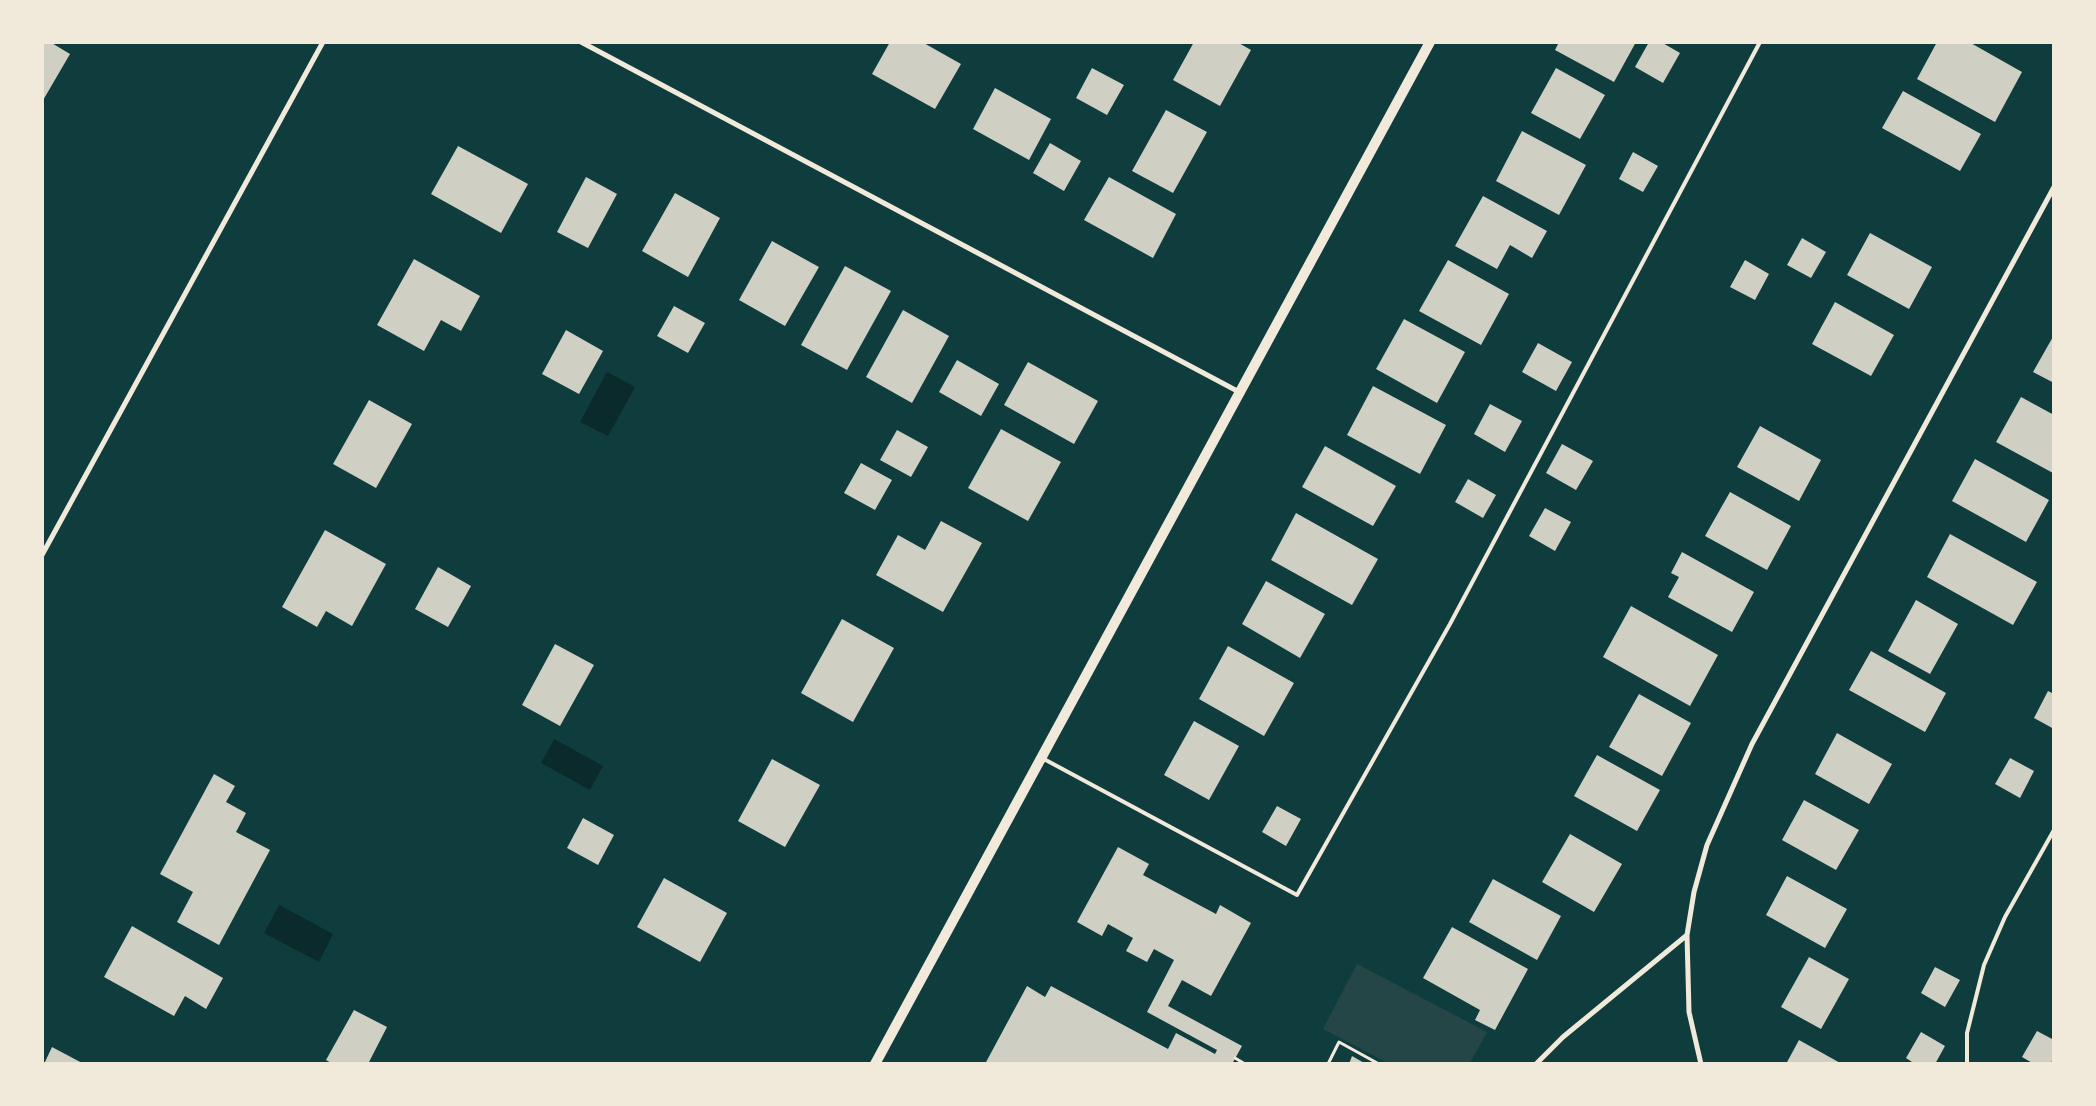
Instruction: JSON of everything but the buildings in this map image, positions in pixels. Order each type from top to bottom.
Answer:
[{"type":"main road","points":[[875,1064],[1430,42]]},
{"type":"street","points":[[42,555],[323,42]]},
{"type":"street","points":[[581,42],[1241,393]]},
{"type":"street","points":[[1701,1064],[1689,1012],[1687,935],[1702,859],[1740,767],[2054,187]]},
{"type":"street","points":[[1536,1064],[1563,1037],[1687,935]]},
{"type":"lane","points":[[1042,758],[1297,894],[1450,624],[1760,42]]},
{"type":"lane","points":[[1967,1064],[1967,1033],[1984,965],[2005,917],[2054,830]]},
{"type":"path","points":[[1328,1064],[1339,1042],[1379,1064]]},
{"type":"path","points":[[1235,1058],[1245,1064]]},
{"type":"shaded area","points":[[607,372],[635,387],[608,436],[580,422]]},
{"type":"shaded area","points":[[554,739],[603,766],[590,790],[541,763]]},
{"type":"shaded area","points":[[279,905],[333,934],[319,962],[264,933]]},
{"type":"shaded area","points":[[1357,964],[1487,1032],[1470,1063],[1388,1063],[1323,1029]]}]
